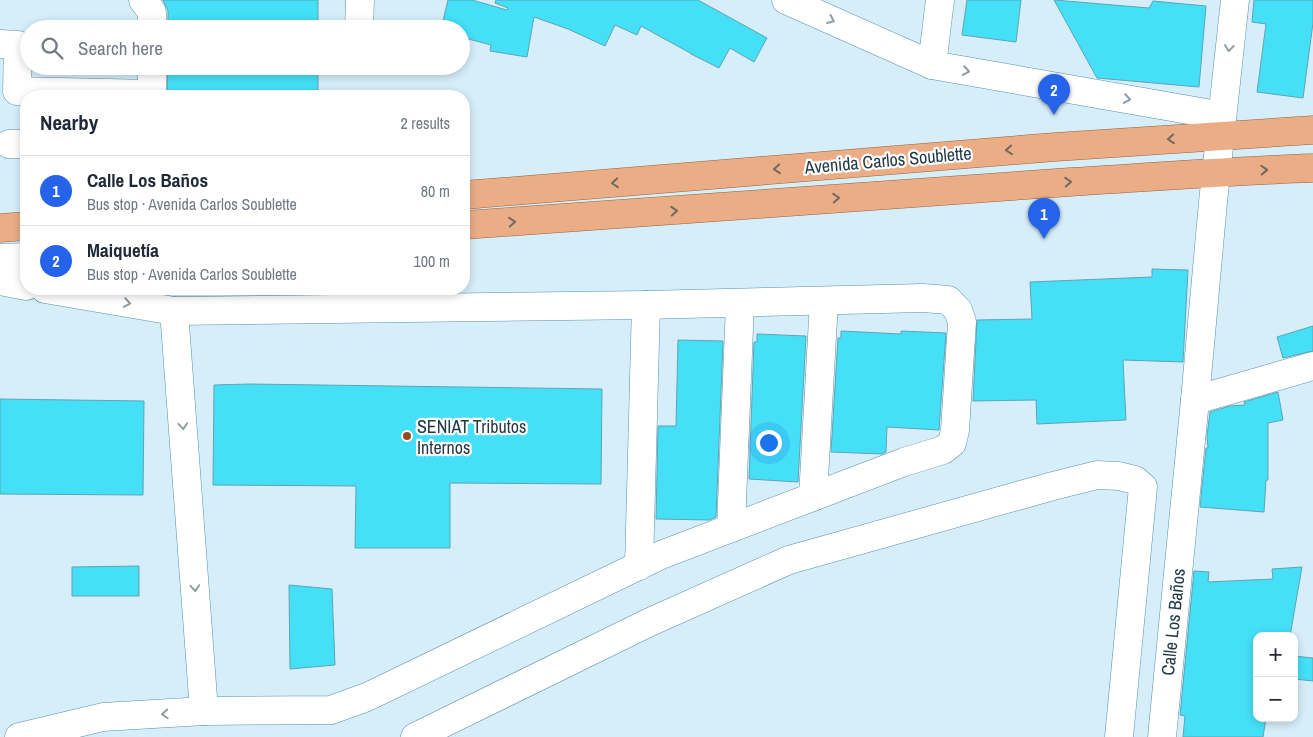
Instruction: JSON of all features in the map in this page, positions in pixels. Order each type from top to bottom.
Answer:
[{"type":"main road","name":"Avenida Carlos Soublette","points":[[470,195],[1045,147],[1313,130]]},
{"type":"main road","name":"Avenida Carlos Soublette","points":[[470,226],[936,191],[1216,172],[1313,168]]},
{"type":"main road","points":[[0,228],[20,226]]},
{"type":"main road","points":[[0,243],[20,242]]},
{"type":"street","points":[[142,0],[152,12],[152,20]]},
{"type":"street","points":[[359,20],[360,0]]},
{"type":"street","points":[[786,0],[932,65],[1206,113],[1220,136]]},
{"type":"street","points":[[932,65],[940,0]]},
{"type":"street","name":"Calle Los Baños","points":[[1162,737],[1216,172],[1235,0]]},
{"type":"street","points":[[0,44],[18,45],[17,91],[20,91]]},
{"type":"street","points":[[152,75],[152,90]]},
{"type":"street","points":[[0,216],[20,214]]},
{"type":"street","points":[[0,258],[20,257]]},
{"type":"street","points":[[0,281],[20,285]]},
{"type":"street","points":[[19,737],[103,717],[204,711],[331,710],[367,697],[661,555],[904,462],[943,450],[952,442],[955,430],[962,322],[958,310],[948,300],[923,298],[646,305],[174,311],[80,295]]},
{"type":"street","points":[[813,497],[824,301]]},
{"type":"street","points":[[731,528],[740,303]]},
{"type":"street","points":[[639,566],[646,305]]},
{"type":"street","points":[[174,311],[204,711]]},
{"type":"street","points":[[1195,400],[1313,366]]},
{"type":"street","points":[[415,737],[650,622],[789,560],[1097,475],[1119,476],[1135,480],[1143,488],[1119,737]]},
{"type":"building","points":[[163,0],[318,0],[318,20],[168,20],[168,11]]},
{"type":"building","points":[[448,0],[472,0],[507,10],[508,8],[495,3],[496,0],[698,0],[767,38],[754,62],[730,48],[719,68],[641,26],[637,35],[615,25],[605,46],[568,29],[534,17],[527,57],[490,51],[491,45],[470,39],[470,20],[443,20]]},
{"type":"building","points":[[967,0],[1021,0],[1016,42],[962,35]]},
{"type":"building","points":[[1054,0],[1149,8],[1153,1],[1206,6],[1199,87],[1097,78]]},
{"type":"building","points":[[1254,0],[1313,0],[1313,23],[1303,98],[1257,92],[1266,24],[1252,22]]},
{"type":"building","points":[[168,75],[318,75],[318,90],[167,90]]},
{"type":"building","points":[[1152,269],[1188,270],[1183,362],[1123,360],[1126,420],[1037,424],[1036,400],[973,401],[977,320],[1032,319],[1030,282],[1152,277]]},
{"type":"building","points":[[1313,326],[1313,351],[1283,358],[1277,337]]},
{"type":"building","points":[[841,331],[901,334],[901,331],[946,333],[939,430],[887,427],[886,452],[882,454],[831,452],[838,338],[841,338]]},
{"type":"building","points":[[757,334],[806,336],[798,482],[749,479],[754,342],[757,342]]},
{"type":"building","points":[[678,340],[723,341],[716,517],[709,520],[656,519],[658,426],[676,426]]},
{"type":"building","name":"SENIAT Tributos Internos","points":[[214,385],[602,389],[601,484],[450,483],[450,548],[355,548],[356,486],[213,485]]},
{"type":"building","points":[[1278,392],[1283,420],[1268,423],[1268,480],[1266,480],[1264,512],[1200,507],[1206,448],[1208,448],[1207,436],[1210,412],[1230,406],[1245,405],[1244,402]]},
{"type":"building","points":[[0,399],[144,401],[143,495],[0,494]]},
{"type":"building","points":[[139,566],[139,596],[72,596],[72,567]]},
{"type":"building","points":[[1302,567],[1291,632],[1253,632],[1253,722],[1265,722],[1263,737],[1183,737],[1185,716],[1180,715],[1194,571],[1209,572],[1208,582],[1273,579],[1272,569]]},
{"type":"building","points":[[289,585],[332,589],[335,665],[290,669]]},
{"type":"building","points":[[1298,656],[1313,658],[1313,681],[1298,679]]},
{"type":"place","name":"Maiquetía","points":[[1054,115]]},
{"type":"place","name":"Calle Los Baños","points":[[1044,239]]},
{"type":"place","name":"SENIAT Tributos Internos","points":[[407,436]]}]
